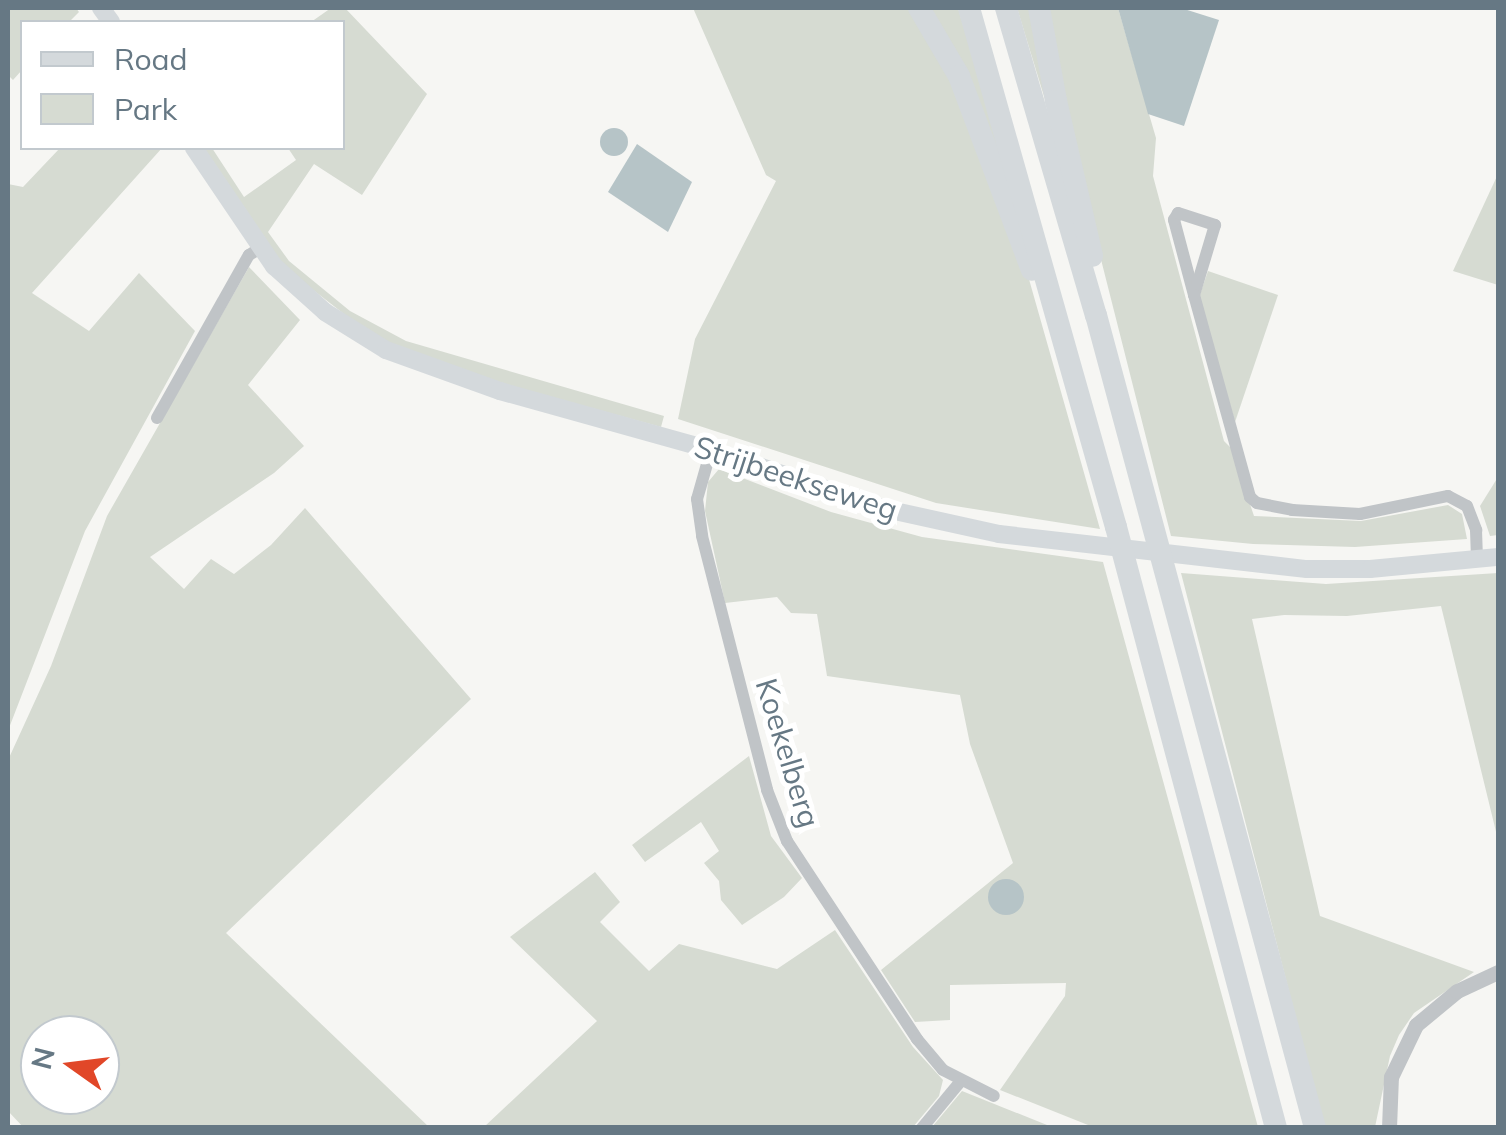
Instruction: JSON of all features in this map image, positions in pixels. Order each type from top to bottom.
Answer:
[{"type":"highway","points":[[919,8],[959,76],[1022,247],[1059,328]]},
{"type":"highway","points":[[968,8],[1276,1128]]},
{"type":"highway","points":[[1006,8],[1096,314],[1315,1128]]},
{"type":"highway","points":[[1039,8],[1056,102],[1092,247],[1096,314]]},
{"type":"main road","name":"Strijbeekseweg","points":[[195,150],[260,248],[325,312],[386,350],[500,391],[711,450],[881,508],[1056,543],[1227,562],[1370,569],[1498,558]]},
{"type":"street","points":[[1194,296],[1214,225],[1178,213],[1174,220],[1194,296],[1250,497],[1257,503],[1292,510],[1360,514],[1448,496],[1467,506],[1476,530],[1478,559]]},
{"type":"street","points":[[157,418],[248,255],[260,248]]},
{"type":"street","name":"Koekelberg","points":[[711,450],[697,499],[702,536],[786,841],[880,986],[934,1060],[960,1082],[994,1096]]},
{"type":"street","points":[[1389,1128],[1391,1077],[1416,1025],[1457,991],[1498,972]]},
{"type":"street","points":[[922,1128],[960,1082]]},
{"type":"green space","points":[[8,8],[76,8],[79,12],[71,20],[20,20],[20,72],[13,80],[8,75]]},
{"type":"green space","points":[[331,8],[345,8],[427,94],[362,195],[314,164],[268,232],[289,261],[350,311],[406,341],[664,416],[661,427],[492,381],[388,342],[353,321],[285,268],[205,150],[213,150],[244,197],[296,160],[289,150],[345,150],[345,20],[314,20]]},
{"type":"green space","points":[[693,8],[914,8],[943,57],[1015,230],[1100,529],[936,503],[678,419],[695,339],[776,181],[766,175]]},
{"type":"green space","points":[[927,8],[958,8],[1013,190]]},
{"type":"green space","points":[[1017,8],[1032,8],[1054,129]]},
{"type":"green space","points":[[1047,8],[1118,8],[1156,138],[1153,176],[1224,441],[1231,448],[1254,516],[1361,521],[1448,505],[1462,514],[1467,539],[1355,547],[1253,544],[1171,536],[1071,141]]},
{"type":"green space","points":[[58,150],[160,150],[32,293],[89,331],[139,273],[195,331],[85,531],[9,728],[8,184],[23,187]]},
{"type":"green space","points":[[1498,174],[1498,285],[1453,271]]},
{"type":"green space","points":[[249,267],[300,320],[248,385],[304,446],[274,473],[150,557],[184,589],[211,559],[234,574],[271,545],[305,508],[471,699],[226,933],[429,1127],[24,1128],[8,1111],[8,760],[51,666],[107,516]]},
{"type":"green space","points":[[1208,271],[1278,295],[1235,422],[1199,297]]},
{"type":"green space","points":[[719,469],[831,512],[922,537],[1103,562],[1258,1127],[1093,1127],[1000,1090],[1065,996],[1066,983],[950,985],[950,1020],[915,1022],[881,970],[1013,863],[970,744],[960,695],[827,676],[817,614],[791,613],[777,597],[725,603],[705,511],[708,482]]},
{"type":"green space","points":[[1498,477],[1498,535],[1490,536],[1480,506]]},
{"type":"green space","points":[[1181,573],[1326,584],[1498,573],[1498,840],[1441,606],[1347,616],[1252,619],[1320,916],[1474,972],[1414,1013],[1399,1035],[1390,1056],[1375,1127],[1324,1127]]},
{"type":"green space","points":[[749,756],[771,836],[802,878],[784,897],[742,925],[721,900],[719,881],[704,863],[719,851],[701,822],[645,862],[632,845]]},
{"type":"green space","points":[[595,872],[620,902],[600,922],[649,971],[679,944],[777,969],[835,930],[913,1047],[943,1080],[939,1096],[913,1127],[484,1127],[597,1021],[510,937]]},
{"type":"green space","points":[[962,1091],[1052,1127],[932,1127]]},
{"type":"shaded area","points":[[1118,8],[1181,8],[1219,20],[1184,126],[1148,114]]},
{"type":"shaded area","points":[[614,128],[624,132],[628,142],[624,152],[614,156],[604,152],[600,142],[604,132]]},
{"type":"shaded area","points":[[637,144],[692,182],[668,232],[608,192]]},
{"type":"shaded area","points":[[1006,879],[1019,884],[1024,897],[1019,910],[1006,915],[993,910],[988,897],[993,884]]}]
